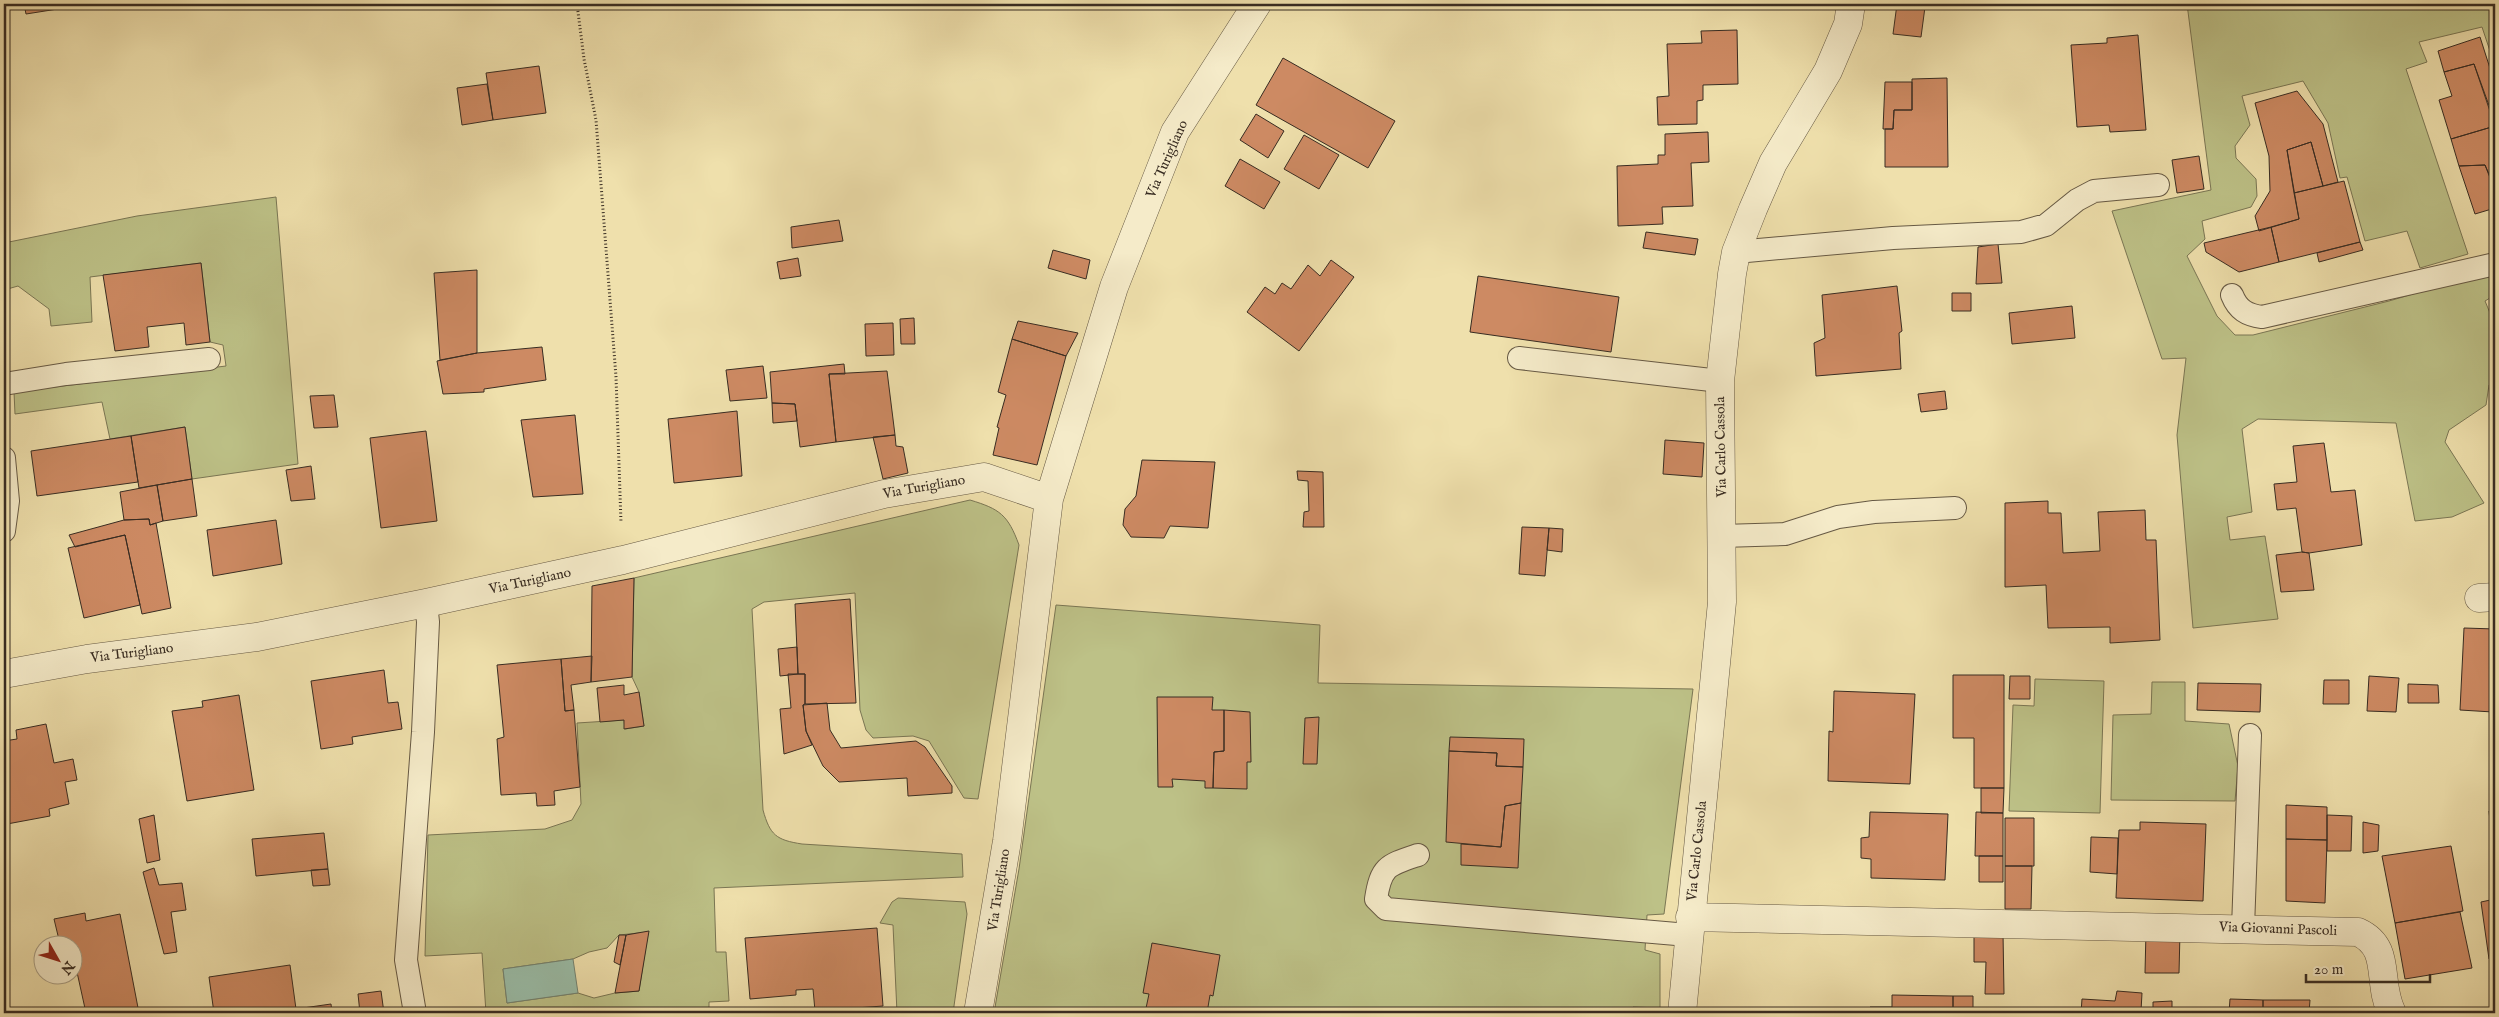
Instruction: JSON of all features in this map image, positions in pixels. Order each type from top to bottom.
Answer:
[{"type":"street","name":"Via Turigliano","points":[[978,1013],[1007,841],[1049,499],[1114,287],[1176,132],[1257,4]]},
{"type":"street","name":"Via Carlo Cassola","points":[[1682,1013],[1722,602],[1720,381],[1732,274],[1736,252],[1773,163],[1828,71],[1848,24],[1851,4]]},
{"type":"street","name":"Via Turigliano","points":[[4,674],[87,659],[257,637],[426,603],[622,560],[884,494],[984,477],[1049,499]]},
{"type":"street","name":"Via Carlo Cassola","points":[[1689,926],[2104,925]]},
{"type":"street","name":"Via Giovanni Pascoli","points":[[2104,925],[2358,932],[2371,938],[2379,950],[2385,1001],[2392,1013]]},
{"type":"lane","points":[[1736,252],[1893,238],[2021,232],[2046,225],[2077,200],[2094,191],[2158,185]]},
{"type":"lane","points":[[2232,295],[2235,304],[2247,314],[2262,317],[2495,264]]},
{"type":"lane","points":[[1518,358],[1720,381]]},
{"type":"lane","points":[[4,384],[66,374],[209,359]]},
{"type":"lane","points":[[4,458],[8,501],[6,529],[4,531]]},
{"type":"lane","points":[[1722,536],[1785,534],[1838,517],[1874,512],[1955,508]]},
{"type":"lane","points":[[415,1013],[406,960],[423,732],[428,622],[426,603]]},
{"type":"lane","points":[[2243,928],[2250,735]]},
{"type":"lane","points":[[1418,855],[1391,864],[1378,882],[1376,899],[1386,909],[1689,926]]},
{"type":"path","points":[[576,4],[596,120],[616,377],[622,560]]},
{"type":"green space","points":[[2187,4],[2495,4],[2495,66],[2482,27],[2419,42],[2427,62],[2406,69],[2468,254],[2420,268],[2407,231],[2365,241],[2347,177],[2340,178],[2328,123],[2303,81],[2242,96],[2250,125],[2235,146],[2236,158],[2256,179],[2257,196],[2251,207],[2202,221],[2205,239],[2187,256],[2217,316],[2235,335],[2253,335],[2389,301],[2495,270],[2495,295],[2485,301],[2495,325],[2495,385],[2489,385],[2486,405],[2449,430],[2445,442],[2484,503],[2452,517],[2415,521],[2396,423],[2258,419],[2242,429],[2252,512],[2227,517],[2230,540],[2265,536],[2278,619],[2193,628],[2177,435],[2186,358],[2162,359],[2112,211],[2211,190]]},
{"type":"green space","points":[[276,197],[298,464],[192,479],[185,427],[110,439],[102,402],[15,414],[14,392],[226,366],[223,345],[210,342],[201,263],[90,277],[92,322],[51,326],[49,309],[18,286],[4,290],[4,243],[137,216]]},
{"type":"green space","points":[[970,500],[996,510],[1002,515],[1011,527],[1019,545],[978,799],[964,798],[929,741],[913,736],[873,738],[866,730],[860,710],[855,593],[764,602],[752,609],[763,810],[768,825],[775,835],[786,841],[802,844],[962,854],[963,877],[714,888],[716,952],[726,952],[729,1001],[709,1002],[709,1013],[486,1013],[482,953],[425,956],[428,835],[545,829],[572,820],[581,804],[577,723],[624,720],[625,729],[644,726],[639,692],[632,677],[634,578]],"holes":[[[648,932],[639,991],[615,993],[594,998],[578,993],[507,1003],[503,969],[573,959],[589,952],[607,948],[619,935]]]},
{"type":"green space","points":[[1056,605],[1320,625],[1318,683],[1693,689],[1664,914],[1647,915],[1645,950],[1660,954],[1660,1008],[1633,1007],[1632,1013],[994,1013],[1019,869]]},
{"type":"green space","points":[[2035,679],[2104,681],[2100,813],[2009,811],[2013,705],[2034,706]]},
{"type":"green space","points":[[2152,682],[2185,682],[2185,721],[2229,724],[2238,766],[2235,801],[2111,800],[2113,715],[2151,714]]},
{"type":"green space","points":[[898,898],[965,902],[967,914],[953,1013],[897,1013],[893,925],[880,923],[892,902]]},
{"type":"shaded area","points":[[573,959],[578,993],[507,1003],[503,969]]},
{"type":"building","points":[[24,4],[63,4],[64,8],[26,14]]},
{"type":"building","points":[[1897,4],[1925,7],[1921,37],[1893,34]]},
{"type":"building","points":[[1737,30],[1738,84],[1703,85],[1703,100],[1697,101],[1697,124],[1658,125],[1657,97],[1669,96],[1667,44],[1702,43],[1701,31]]},
{"type":"building","points":[[2138,35],[2146,130],[2110,132],[2109,125],[2077,127],[2071,45],[2107,43],[2107,38]]},
{"type":"building","points":[[2480,37],[2495,84],[2495,122],[2474,64],[2444,72],[2438,51]]},
{"type":"building","points":[[1283,58],[1395,121],[1368,168],[1256,105]]},
{"type":"building","points":[[2474,64],[2495,126],[2451,139],[2439,100],[2452,96],[2444,72]]},
{"type":"building","points":[[539,66],[546,113],[493,120],[486,73]]},
{"type":"building","points":[[1947,78],[1948,167],[1885,167],[1885,129],[1893,129],[1894,110],[1912,110],[1912,79]]},
{"type":"building","points":[[1885,82],[1912,82],[1912,110],[1894,110],[1893,129],[1883,129]]},
{"type":"building","points":[[487,84],[493,120],[462,125],[457,88]]},
{"type":"building","points":[[2297,91],[2323,124],[2338,182],[2323,186],[2311,142],[2287,150],[2299,219],[2259,231],[2255,216],[2270,191],[2269,156],[2255,103]]},
{"type":"building","points":[[1256,114],[1284,131],[1268,158],[1240,140]]},
{"type":"building","points":[[2495,126],[2495,182],[2493,183],[2485,165],[2459,166],[2451,139]]},
{"type":"building","points":[[1708,132],[1709,162],[1691,163],[1693,206],[1662,207],[1663,224],[1618,226],[1617,166],[1658,164],[1658,155],[1665,155],[1665,134]]},
{"type":"building","points":[[1304,135],[1339,155],[1319,189],[1284,169]]},
{"type":"building","points":[[2311,142],[2323,186],[2294,193],[2287,150]]},
{"type":"building","points":[[2199,156],[2204,189],[2177,193],[2172,160]]},
{"type":"building","points":[[1240,159],[1280,182],[1264,209],[1225,186]]},
{"type":"building","points":[[2485,165],[2492,183],[2495,182],[2495,208],[2475,214],[2459,166]]},
{"type":"building","points":[[2344,181],[2360,242],[2279,262],[2271,227],[2299,219],[2294,193]]},
{"type":"building","points":[[839,220],[843,241],[792,248],[791,227]]},
{"type":"building","points":[[2271,227],[2279,262],[2239,272],[2206,252],[2204,243]]},
{"type":"building","points":[[1646,232],[1698,239],[1695,255],[1643,248]]},
{"type":"building","points":[[2360,242],[2363,250],[2319,262],[2317,253]]},
{"type":"building","points":[[1998,244],[2002,283],[1976,284],[1978,247]]},
{"type":"building","points":[[1053,250],[1090,260],[1086,279],[1048,268]]},
{"type":"building","points":[[798,258],[801,276],[780,279],[777,262]]},
{"type":"building","points":[[1331,260],[1354,277],[1299,351],[1247,312],[1265,287],[1275,294],[1282,283],[1291,289],[1308,265],[1320,276]]},
{"type":"building","points":[[201,263],[210,342],[186,345],[184,323],[147,327],[149,347],[115,351],[103,275]]},
{"type":"building","points":[[477,270],[477,353],[440,360],[434,273]]},
{"type":"building","points":[[1478,276],[1619,297],[1611,352],[1470,332]]},
{"type":"building","points":[[1897,286],[1902,331],[1899,333],[1901,369],[1816,376],[1814,343],[1825,338],[1822,295]]},
{"type":"building","points":[[1952,293],[1971,293],[1971,311],[1952,311]]},
{"type":"building","points":[[2072,306],[2075,338],[2012,344],[2009,313]]},
{"type":"building","points":[[914,318],[915,344],[901,344],[900,319]]},
{"type":"building","points":[[1018,321],[1078,333],[1066,356],[1012,339]]},
{"type":"building","points":[[893,323],[894,355],[866,356],[865,324]]},
{"type":"building","points":[[1012,339],[1066,356],[1037,465],[993,455],[999,428],[997,427],[1006,395],[998,392]]},
{"type":"building","points":[[542,347],[546,380],[484,389],[484,392],[443,394],[437,361],[477,353]]},
{"type":"building","points":[[844,364],[845,374],[829,374],[836,442],[800,447],[795,404],[772,403],[770,372]]},
{"type":"building","points":[[763,366],[767,398],[730,401],[726,370]]},
{"type":"building","points":[[887,371],[895,435],[836,442],[829,374]]},
{"type":"building","points":[[1945,391],[1947,409],[1921,412],[1918,394]]},
{"type":"building","points":[[334,395],[338,427],[314,428],[310,396]]},
{"type":"building","points":[[772,403],[795,404],[797,421],[773,423]]},
{"type":"building","points":[[737,411],[742,476],[674,483],[668,419]]},
{"type":"building","points":[[575,415],[583,494],[533,497],[521,420]]},
{"type":"building","points":[[185,427],[192,479],[139,488],[131,436]]},
{"type":"building","points":[[426,431],[437,521],[381,528],[370,438]]},
{"type":"building","points":[[895,435],[896,446],[903,447],[908,473],[883,479],[873,437]]},
{"type":"building","points":[[131,436],[138,482],[37,496],[31,451]]},
{"type":"building","points":[[1665,440],[1704,443],[1702,477],[1663,474]]},
{"type":"building","points":[[2324,443],[2331,492],[2355,490],[2362,545],[2309,553],[2302,552],[2296,508],[2277,510],[2274,484],[2297,482],[2293,446]]},
{"type":"building","points":[[1142,460],[1215,462],[1208,528],[1170,526],[1164,538],[1131,537],[1123,525],[1125,509],[1136,496]]},
{"type":"building","points":[[311,466],[315,499],[291,501],[286,470]]},
{"type":"building","points":[[1297,471],[1323,472],[1324,527],[1303,527],[1304,512],[1309,511],[1308,481],[1298,480]]},
{"type":"building","points":[[192,479],[197,516],[163,521],[157,485]]},
{"type":"building","points":[[157,485],[163,521],[150,525],[149,519],[124,520],[120,492]]},
{"type":"building","points":[[2048,501],[2048,513],[2061,513],[2063,553],[2100,551],[2098,512],[2145,510],[2146,540],[2156,540],[2160,640],[2110,643],[2110,627],[2048,628],[2046,585],[2005,587],[2005,503]]},
{"type":"building","points":[[149,519],[150,525],[156,523],[171,608],[142,614],[125,535],[75,547],[69,535],[124,520]]},
{"type":"building","points":[[276,520],[282,564],[213,576],[207,530]]},
{"type":"building","points":[[1522,527],[1549,528],[1545,576],[1519,574]]},
{"type":"building","points":[[1549,528],[1563,529],[1562,552],[1547,550]]},
{"type":"building","points":[[125,535],[140,605],[84,618],[68,548]]},
{"type":"building","points":[[2309,553],[2314,590],[2281,592],[2276,555]]},
{"type":"building","points":[[634,578],[632,677],[591,682],[592,586]]},
{"type":"building","points":[[850,599],[856,703],[805,704],[805,674],[798,674],[795,604]]},
{"type":"building","points":[[2464,628],[2495,629],[2493,712],[2460,710]]},
{"type":"building","points":[[797,647],[798,674],[780,676],[778,649]]},
{"type":"building","points":[[592,656],[591,682],[571,685],[574,710],[565,711],[561,659]]},
{"type":"building","points":[[561,659],[565,711],[574,710],[580,787],[554,791],[555,805],[537,806],[536,793],[501,795],[497,739],[504,737],[497,665]]},
{"type":"building","points":[[384,670],[388,703],[398,702],[402,729],[352,737],[353,744],[321,749],[311,681]]},
{"type":"building","points":[[788,674],[805,674],[805,704],[803,705],[806,731],[812,745],[784,754],[780,709],[791,708]]},
{"type":"building","points":[[1953,675],[2004,675],[2004,788],[1974,788],[1974,738],[1953,738]]},
{"type":"building","points":[[2010,676],[2030,676],[2030,699],[2009,699]]},
{"type":"building","points":[[2369,676],[2399,678],[2396,712],[2367,711]]},
{"type":"building","points":[[2324,680],[2349,680],[2349,704],[2323,704]]},
{"type":"building","points":[[2198,683],[2261,684],[2260,712],[2197,710]]},
{"type":"building","points":[[2408,684],[2438,685],[2439,703],[2408,703]]},
{"type":"building","points":[[624,685],[624,695],[639,692],[644,726],[624,729],[624,720],[600,722],[597,688]]},
{"type":"building","points":[[1834,691],[1915,694],[1910,784],[1828,781],[1829,731],[1833,732]]},
{"type":"building","points":[[239,695],[254,790],[187,801],[172,711],[203,707],[202,701]]},
{"type":"building","points":[[1157,697],[1213,697],[1212,710],[1224,710],[1224,751],[1214,752],[1213,788],[1205,788],[1205,781],[1172,779],[1173,787],[1158,787]]},
{"type":"building","points":[[827,703],[830,730],[841,748],[916,741],[925,747],[952,786],[952,793],[908,796],[907,778],[839,782],[823,766],[806,731],[803,705]]},
{"type":"building","points":[[1224,710],[1250,712],[1251,762],[1247,762],[1247,789],[1213,788],[1214,752],[1224,751]]},
{"type":"building","points":[[1319,717],[1317,764],[1303,764],[1305,718]]},
{"type":"building","points":[[46,724],[54,763],[73,759],[77,780],[65,782],[69,804],[49,809],[50,816],[7,824],[4,809],[4,741],[17,739],[16,730]]},
{"type":"building","points":[[1450,737],[1524,739],[1523,767],[1496,766],[1497,753],[1449,751]]},
{"type":"building","points":[[1449,751],[1497,753],[1496,766],[1523,767],[1521,803],[1505,806],[1501,847],[1446,842]]},
{"type":"building","points":[[2495,755],[2495,852],[2493,852],[2489,811],[2494,806],[2492,756]]},
{"type":"building","points":[[1981,788],[2004,788],[2003,813],[1981,813]]},
{"type":"building","points":[[1521,803],[1518,868],[1461,865],[1461,844],[1501,847],[1505,806]]},
{"type":"building","points":[[2286,805],[2327,807],[2327,840],[2286,839]]},
{"type":"building","points":[[1870,812],[1948,814],[1945,880],[1871,878],[1871,859],[1861,858],[1861,838],[1869,837]]},
{"type":"building","points":[[1976,812],[2003,813],[2003,856],[1975,856]]},
{"type":"building","points":[[154,815],[160,860],[147,863],[139,819]]},
{"type":"building","points":[[2327,815],[2352,816],[2351,851],[2327,851]]},
{"type":"building","points":[[2005,818],[2034,818],[2034,866],[2005,866]]},
{"type":"building","points":[[2140,822],[2206,824],[2203,901],[2116,898],[2119,830],[2140,830]]},
{"type":"building","points":[[2363,822],[2379,825],[2378,851],[2363,853]]},
{"type":"building","points":[[324,833],[328,869],[256,876],[252,839]]},
{"type":"building","points":[[2091,837],[2118,838],[2117,874],[2090,872]]},
{"type":"building","points":[[2286,839],[2327,840],[2325,903],[2286,901]]},
{"type":"building","points":[[2451,846],[2463,911],[2395,923],[2382,856]]},
{"type":"building","points":[[1979,856],[2003,856],[2003,882],[1979,882]]},
{"type":"building","points":[[2005,866],[2032,866],[2031,909],[2005,909]]},
{"type":"building","points":[[154,868],[159,885],[182,883],[186,910],[171,912],[177,952],[164,954],[143,872]]},
{"type":"building","points":[[328,869],[330,885],[313,886],[311,870]]},
{"type":"building","points":[[2495,899],[2495,958],[2489,959],[2481,902]]},
{"type":"building","points":[[2460,912],[2472,968],[2405,979],[2395,923]]},
{"type":"building","points":[[85,913],[86,921],[120,914],[139,1013],[86,1013],[80,984],[82,984],[82,934],[58,934],[54,919]]},
{"type":"building","points":[[877,928],[883,1006],[815,1011],[813,989],[796,990],[796,995],[750,999],[745,938]]},
{"type":"building","points":[[649,931],[639,991],[615,993],[626,935]]},
{"type":"building","points":[[2146,931],[2180,932],[2179,973],[2145,973]]},
{"type":"building","points":[[2003,933],[2004,994],[1985,994],[1986,962],[1974,962],[1974,934]]},
{"type":"building","points":[[619,935],[626,935],[620,965],[614,962]]},
{"type":"building","points":[[1152,943],[1220,955],[1213,996],[1210,995],[1207,1013],[1145,1013],[1149,994],[1143,993]]},
{"type":"building","points":[[290,965],[296,1009],[331,1004],[332,1013],[214,1013],[209,977]]},
{"type":"building","points":[[381,991],[384,1013],[360,1013],[358,994]]},
{"type":"building","points":[[2117,991],[2142,993],[2141,1011],[2081,1013],[2082,999],[2115,1001]]},
{"type":"building","points":[[1892,995],[1953,996],[1953,1013],[1870,1013],[1870,1007],[1892,1007]]},
{"type":"building","points":[[1953,996],[1973,996],[1973,1013],[1953,1013]]},
{"type":"building","points":[[2230,999],[2263,1000],[2263,1013],[2229,1013]]},
{"type":"building","points":[[2263,1000],[2310,1000],[2309,1013],[2263,1013]]},
{"type":"building","points":[[2172,1001],[2172,1013],[2153,1013],[2153,1002]]},
{"type":"building","points":[[1707,1009],[1725,1011],[1725,1013],[1707,1013]]}]
